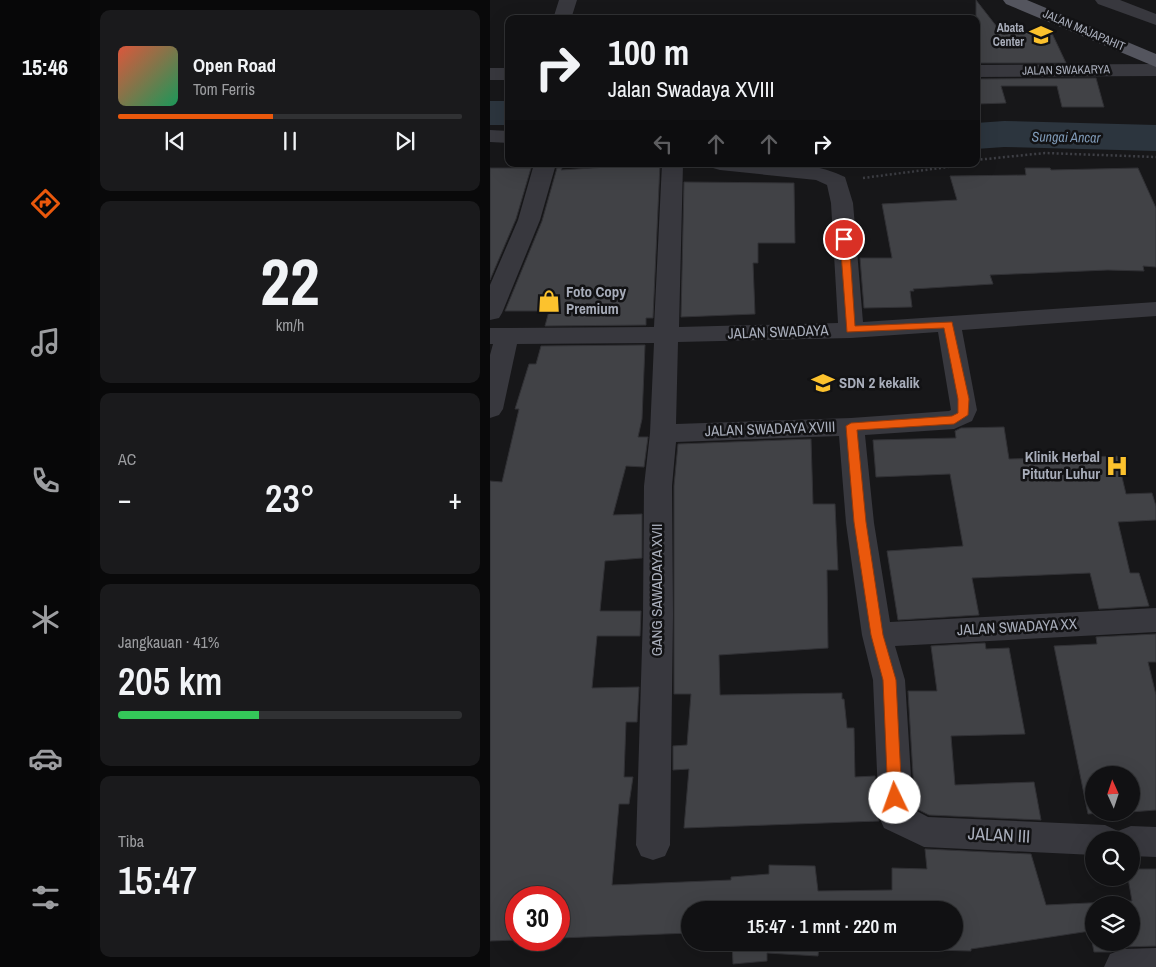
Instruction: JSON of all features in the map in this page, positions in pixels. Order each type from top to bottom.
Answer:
[{"type":"main road","name":"JALAN MAJAPAHIT","points":[[1012,0],[1156,61]]},
{"type":"main road","name":"JALAN MAJAPAHIT","points":[[1049,0],[1156,42]]},
{"type":"street","points":[[563,15],[568,0]]},
{"type":"street","points":[[1104,0],[1156,20]]},
{"type":"street","name":"JALAN SWAKARYA","points":[[980,71],[1156,70]]},
{"type":"street","points":[[490,74],[505,74]]},
{"type":"street","points":[[490,136],[505,137]]},
{"type":"street","points":[[490,313],[529,220],[544,167]]},
{"type":"street","name":"GANG SAWADAYA XVII","points":[[653,845],[658,615],[658,486],[663,433],[672,167]]},
{"type":"street","points":[[750,167],[820,174],[840,192],[851,330]]},
{"type":"street","name":"JALAN SWADAYA","points":[[499,335],[665,335],[851,330],[1156,309]]},
{"type":"street","name":"JALAN SWADAYA XVIII","points":[[663,433],[954,420],[963,415],[963,399],[949,324]]},
{"type":"street","points":[[490,410],[499,335]]},
{"type":"street","points":[[851,426],[860,522],[877,635]]},
{"type":"street","name":"JALAN SWADAYA XX","points":[[877,635],[1156,620]]},
{"type":"street","name":"JALAN III","points":[[877,635],[890,680],[896,817],[924,832],[1085,839]]},
{"type":"street","points":[[1140,841],[1156,842]]},
{"type":"street","points":[[1123,967],[1156,966]]},
{"type":"path","points":[[980,160],[1045,152],[1156,156]]},
{"type":"path","points":[[840,192],[957,167]]},
{"type":"building","points":[[976,0],[1001,32],[1050,29],[1066,63],[980,63],[980,15],[976,15]]},
{"type":"building","points":[[1096,78],[1104,107],[1062,107],[1057,86],[1001,86],[1006,103],[980,104],[980,79]]},
{"type":"building","points":[[608,167],[660,167],[653,318],[646,318],[646,325],[545,326],[549,311],[505,311],[542,221],[557,168],[562,168],[561,170]]},
{"type":"building","points":[[490,168],[531,168],[516,219],[490,280]]},
{"type":"building","points":[[1025,168],[1050,168],[1051,170],[1138,168],[1156,208],[1156,267],[1143,266],[1144,271],[1108,270],[990,275],[993,284],[913,289],[914,291],[910,291],[912,307],[864,308],[860,258],[892,258],[882,204],[957,200],[950,176],[1026,175]]},
{"type":"building","points":[[684,182],[794,183],[795,243],[758,243],[758,263],[753,263],[755,314],[681,317]]},
{"type":"building","points":[[645,345],[642,419],[638,437],[648,437],[644,467],[626,466],[613,515],[642,514],[642,558],[605,561],[600,611],[641,611],[640,636],[597,636],[592,688],[639,687],[637,722],[626,722],[624,777],[633,777],[629,804],[619,804],[612,885],[731,880],[731,877],[769,874],[769,865],[815,866],[818,891],[892,890],[892,868],[927,869],[925,849],[1031,854],[1046,905],[1085,903],[1085,932],[963,951],[963,901],[681,901],[681,933],[570,938],[570,886],[505,886],[505,940],[490,941],[490,481],[502,482],[519,409],[515,409],[529,364],[536,364],[541,346]]},
{"type":"building","points":[[1004,427],[1009,459],[1117,456],[1126,494],[1152,493],[1156,506],[1156,520],[1118,522],[1130,573],[1139,573],[1149,606],[1099,609],[1090,573],[972,578],[979,615],[898,620],[887,551],[963,546],[950,474],[876,477],[873,440],[956,438],[955,431],[961,428]]},
{"type":"building","points":[[811,439],[813,504],[835,504],[838,570],[827,570],[828,648],[719,655],[720,695],[842,693],[847,728],[854,728],[855,777],[875,776],[879,821],[684,828],[689,769],[673,770],[673,746],[687,745],[691,694],[674,694],[674,486],[678,444]]},
{"type":"building","points":[[1156,634],[1156,662],[1148,662],[1156,695],[1156,810],[1140,811],[1140,766],[1085,766],[1085,799],[1054,646],[1097,644],[1096,637]]},
{"type":"building","points":[[985,643],[986,649],[1009,648],[1025,734],[951,736],[955,785],[1034,782],[1041,820],[929,815],[915,808],[908,691],[937,691],[931,646]]},
{"type":"building","points":[[1140,869],[1156,869],[1156,946],[1140,946],[1140,896],[1131,896],[1129,886],[1140,886]]},
{"type":"building","points":[[732,951],[819,951],[818,956],[767,953],[767,961],[733,964]]},
{"type":"building","points":[[1094,951],[1113,951],[1111,952]]},
{"type":"waterway","name":"Sungai Ancar","points":[[490,113],[505,113]]},
{"type":"waterway","name":"Sungai Ancar","points":[[980,136],[1004,134],[1156,138]]},
{"type":"place","name":"Abata Center","points":[[1041,35]]},
{"type":"place","name":"Foto Copy Premium","points":[[549,301]]},
{"type":"place","name":"SDN 2 kekalik","points":[[823,383]]},
{"type":"place","name":"Klinik Herbal Pitutur Luhur","points":[[1117,466]]},
{"type":"route","points":[[844,239],[851,330],[949,324],[963,399],[963,415],[954,420],[851,426],[860,522],[877,635],[890,680],[895,798]]}]
